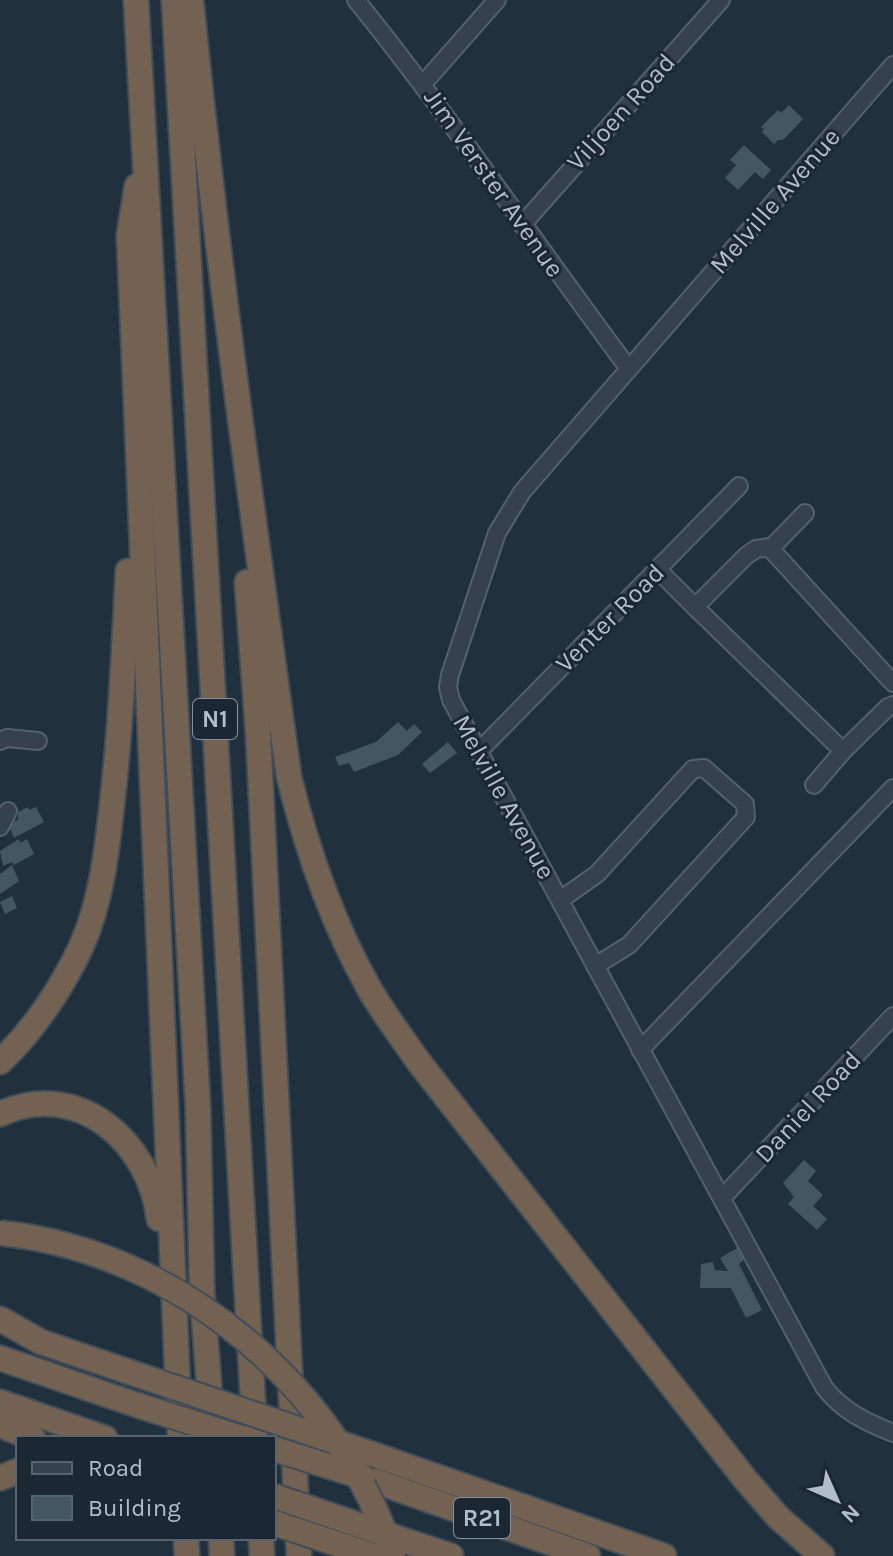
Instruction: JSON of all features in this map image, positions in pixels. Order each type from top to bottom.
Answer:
[{"type":"highway","name":"N1","points":[[136,0],[198,1108],[202,1292],[213,1436]]},
{"type":"highway","name":"N1","points":[[174,0],[255,1436]]},
{"type":"highway","points":[[191,0],[232,364],[289,777],[305,842],[343,937],[371,991],[418,1061],[745,1479],[778,1517],[822,1556]]},
{"type":"highway","points":[[145,143],[129,235],[180,1436]]},
{"type":"highway","points":[[232,364],[258,732],[299,1556]]},
{"type":"highway","points":[[0,1062],[19,1044],[56,992],[81,946],[99,891],[118,752],[136,434]]},
{"type":"highway","points":[[0,1114],[33,1105],[62,1106],[107,1124],[131,1145],[147,1171],[158,1211],[176,1372]]},
{"type":"highway","points":[[0,1233],[25,1235],[83,1250],[150,1275],[217,1318],[269,1360],[342,1447],[401,1549]]},
{"type":"highway","points":[[0,1319],[41,1342],[664,1556]]},
{"type":"highway","points":[[0,1358],[235,1436]]},
{"type":"highway","points":[[0,1402],[99,1436]]},
{"type":"highway","points":[[0,1425],[28,1436]]},
{"type":"highway","name":"R21","points":[[276,1450],[588,1556]]},
{"type":"highway","name":"R21","points":[[276,1497],[401,1549],[451,1556]]},
{"type":"highway","points":[[276,1524],[374,1556]]},
{"type":"street","name":"Jim Verster Avenue","points":[[356,0],[423,84],[629,369]]},
{"type":"street","points":[[423,84],[497,0]]},
{"type":"street","name":"Viljoen Road","points":[[522,225],[721,0]]},
{"type":"street","name":"Melville Avenue","points":[[893,65],[522,492],[497,533],[448,687],[451,700],[824,1387],[840,1406],[893,1433]]},
{"type":"street","name":"Venter Road","points":[[480,750],[739,486]]},
{"type":"street","points":[[771,548],[805,513]]},
{"type":"street","points":[[695,607],[747,555],[764,547],[771,548],[893,683]]},
{"type":"street","points":[[658,570],[843,751]]},
{"type":"street","points":[[814,785],[843,751],[893,705]]},
{"type":"street","points":[[0,741],[7,738],[38,741]]},
{"type":"street","points":[[560,900],[597,874],[693,769],[704,768],[745,804],[746,817],[634,940],[595,966]]},
{"type":"street","points":[[640,1050],[893,788]]},
{"type":"street","points":[[0,827],[8,811]]},
{"type":"street","name":"Daniel Road","points":[[722,1198],[893,1016]]},
{"type":"building","points":[[789,105],[803,119],[783,140],[774,144],[761,127],[778,110],[781,113]]},
{"type":"building","points":[[744,145],[771,170],[763,179],[755,172],[738,190],[725,178],[736,165],[730,160]]},
{"type":"building","points":[[398,722],[407,731],[414,724],[422,732],[398,755],[354,772],[349,763],[339,766],[335,757],[376,742]]},
{"type":"building","points":[[448,742],[457,753],[430,773],[422,764]]},
{"type":"building","points":[[28,807],[29,810],[36,807],[44,822],[14,838],[8,824],[18,820],[18,812]]},
{"type":"building","points":[[19,839],[20,843],[27,839],[34,854],[14,865],[12,862],[3,866],[0,851]]},
{"type":"building","points":[[12,865],[19,881],[0,894],[0,874]]},
{"type":"building","points":[[12,896],[17,908],[5,914],[0,902]]},
{"type":"building","points":[[804,1160],[816,1171],[808,1181],[823,1195],[813,1206],[827,1219],[817,1230],[788,1204],[794,1197],[783,1183]]},
{"type":"building","points":[[739,1247],[746,1258],[739,1264],[762,1310],[746,1318],[731,1288],[700,1288],[701,1264],[713,1262],[715,1270],[728,1271],[720,1258]]}]
